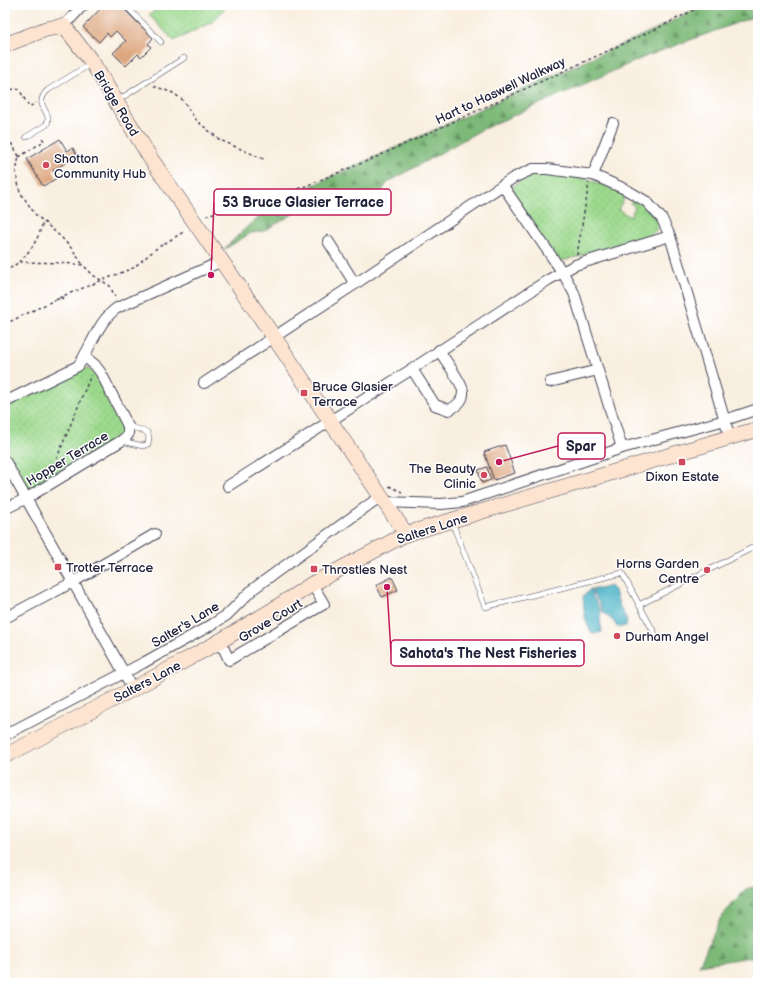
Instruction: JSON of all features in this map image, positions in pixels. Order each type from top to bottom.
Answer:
[{"type":"main road","points":[[5,45],[46,29],[64,26]]},
{"type":"main road","name":"Bridge Road","points":[[64,26],[92,62],[151,159],[274,337],[406,534]]},
{"type":"main road","name":"Salters Lane","points":[[5,756],[215,644],[271,611],[312,584],[406,534],[758,429]]},
{"type":"street","points":[[64,26],[83,5]]},
{"type":"street","points":[[592,175],[613,123]]},
{"type":"street","points":[[204,383],[513,178],[533,170],[547,169],[592,175],[625,189],[647,202],[662,218],[670,236],[730,438]]},
{"type":"street","points":[[503,186],[563,272],[574,293],[622,448]]},
{"type":"street","points":[[228,486],[412,369],[548,280],[577,265],[670,236]]},
{"type":"street","points":[[328,241],[355,284]]},
{"type":"street","points":[[5,402],[78,366],[109,313],[222,262]]},
{"type":"street","points":[[412,369],[435,405],[449,410],[455,407],[460,402],[463,390],[460,382],[439,350]]},
{"type":"street","points":[[84,357],[95,365],[101,373],[128,426]]},
{"type":"street","points":[[550,382],[598,370]]},
{"type":"street","points":[[383,499],[441,504],[462,502],[622,448],[725,420],[758,409]]},
{"type":"street","name":"Hopper Terrace","points":[[5,509],[46,487],[121,441],[128,436],[128,426]]},
{"type":"street","points":[[5,461],[133,688]]},
{"type":"street","name":"Salter's Lane","points":[[5,735],[124,673],[213,624],[227,615],[254,589],[383,499]]},
{"type":"street","points":[[5,618],[73,582],[155,534]]},
{"type":"street","name":"Grove Court","points":[[215,644],[224,649],[229,660],[324,604],[312,584]]},
{"type":"lane","points":[[125,5],[161,42]]},
{"type":"lane","points":[[116,101],[184,58]]},
{"type":"lane","points":[[26,137],[46,125],[49,120],[42,102],[42,96],[48,90],[92,62]]},
{"type":"lane","name":"Hopper Terrace","points":[[121,441],[143,446],[148,444],[150,437],[147,432],[128,426]]},
{"type":"lane","points":[[452,521],[485,607],[622,573],[656,636]]},
{"type":"lane","points":[[639,605],[756,546],[758,547]]},
{"type":"path","name":"Hart to Haswell Walkway","points":[[303,187],[372,159],[658,28],[704,5]]},
{"type":"path","points":[[144,83],[173,93],[179,97],[184,101],[189,110],[198,120],[220,140],[266,160]]},
{"type":"path","points":[[5,90],[19,89],[29,107],[33,103],[42,102]]},
{"type":"path","points":[[19,157],[44,141],[38,130]]},
{"type":"path","points":[[5,133],[19,157],[16,173],[20,192],[35,214],[62,238],[83,265],[93,275],[110,286],[120,307]]},
{"type":"path","points":[[577,265],[577,255],[592,175]]},
{"type":"path","points":[[5,272],[19,262],[31,250],[39,236],[43,222]]},
{"type":"path","points":[[19,262],[83,265]]},
{"type":"path","points":[[5,324],[56,299],[102,281]]},
{"type":"path","points":[[46,487],[95,365]]},
{"type":"green space","points":[[155,5],[228,5],[212,22],[174,41],[149,15],[153,13]]},
{"type":"green space","points":[[704,5],[758,5],[758,15],[647,56],[481,130],[387,183],[378,197],[359,207],[350,196],[339,201],[330,192],[308,202],[302,201],[294,206],[293,214],[264,231],[251,233],[223,250],[250,224],[287,197],[658,28]]},
{"type":"green space","points":[[555,174],[587,179],[622,192],[624,199],[618,209],[630,217],[635,206],[630,203],[633,199],[650,210],[655,216],[658,226],[655,231],[648,236],[559,262],[513,194],[513,187],[527,177]]},
{"type":"green space","points":[[88,368],[96,376],[123,426],[122,435],[31,488],[26,487],[5,451],[5,408],[83,369]]},
{"type":"green space","points":[[758,886],[758,956],[699,965],[721,917],[746,889]]},
{"type":"water","points":[[610,586],[615,591],[620,607],[627,620],[626,626],[617,627],[614,622],[603,612],[593,594],[594,589]]},
{"type":"water","points":[[590,589],[592,589],[592,595],[601,611],[600,618],[602,632],[593,634],[586,622],[583,597]]},
{"type":"building","points":[[104,5],[120,5],[153,38],[148,44],[151,47],[141,57],[138,54],[126,66],[113,53],[126,41],[116,31],[110,37],[107,33],[99,42],[83,27]]},
{"type":"building","name":"Shotton Community Hub","points":[[60,139],[67,151],[73,148],[77,156],[53,170],[57,178],[43,186],[27,159]]},
{"type":"building","points":[[505,445],[515,473],[494,480],[484,452]]},
{"type":"building","name":"The Beauty Clinic","points":[[487,467],[491,480],[482,483],[478,470]]},
{"type":"building","points":[[392,577],[398,590],[382,597],[376,585]]},
{"type":"place","name":"Shotton Community Hub","points":[[46,165]]},
{"type":"place","name":"53 Bruce Glasier Terrace","points":[[211,275]]},
{"type":"place","name":"Bruce Glasier Terrace","points":[[304,393]]},
{"type":"place","name":"Spar","points":[[499,462]]},
{"type":"place","name":"Dixon Estate","points":[[682,462]]},
{"type":"place","name":"The Beauty Clinic","points":[[484,475]]},
{"type":"place","name":"Trotter Terrace","points":[[58,567]]},
{"type":"place","name":"Throstles Nest","points":[[314,569]]},
{"type":"place","name":"Horns Garden Centre","points":[[707,570]]},
{"type":"place","name":"Sahota's The Nest Fisheries","points":[[387,587]]},
{"type":"place","name":"Durham Angel","points":[[617,636]]}]
